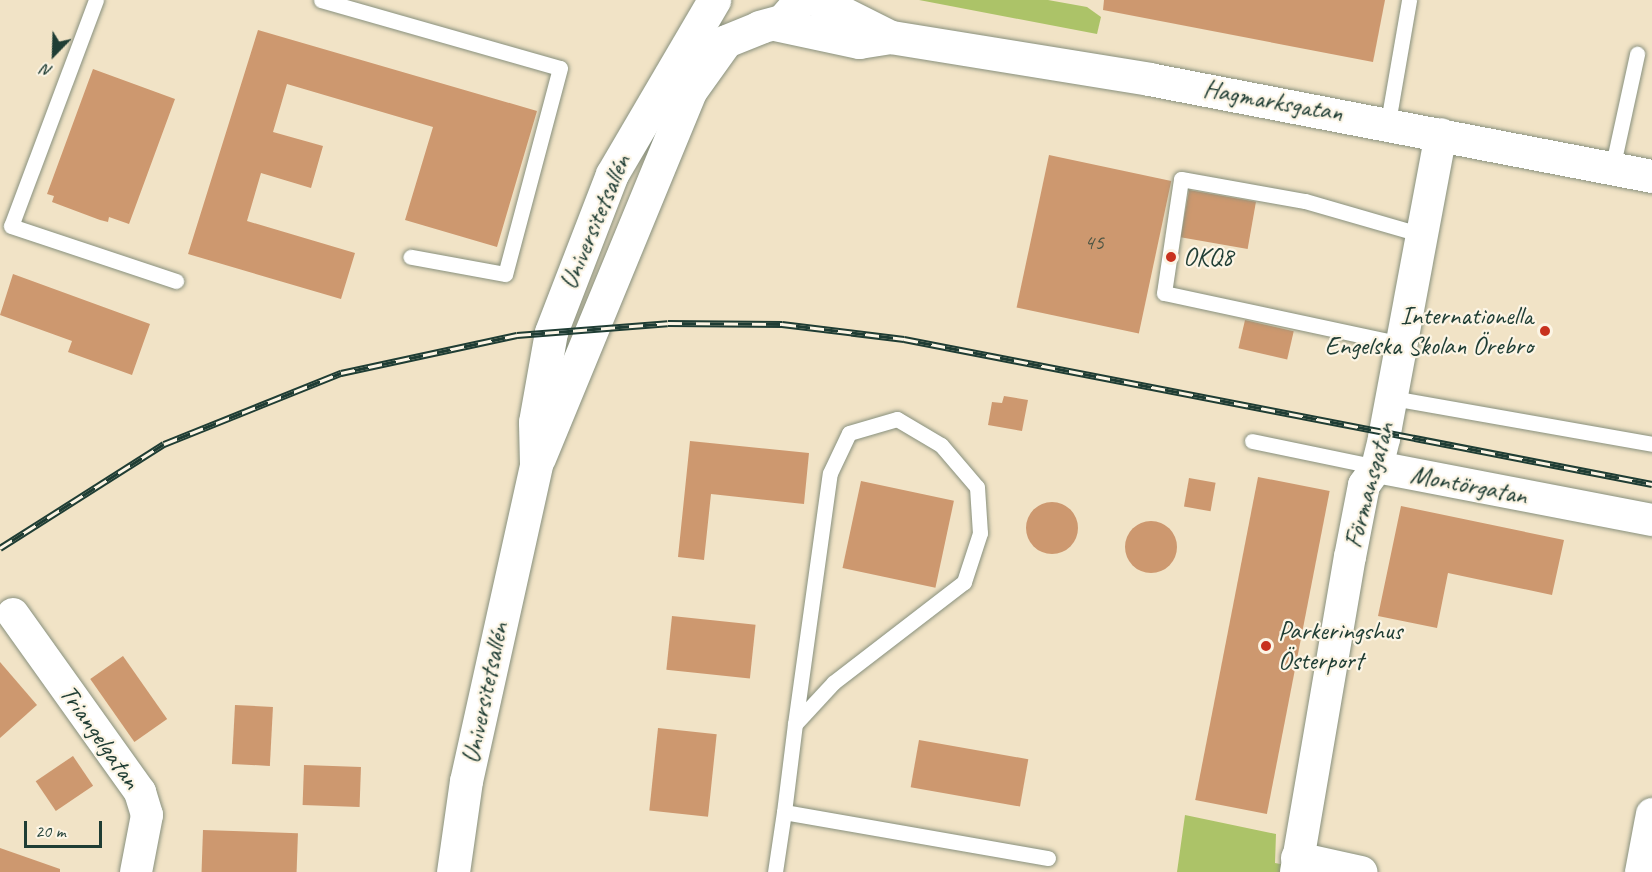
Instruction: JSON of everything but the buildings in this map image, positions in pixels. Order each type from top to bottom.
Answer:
[{"type":"street","name":"Universitetsallén","points":[[536,464],[535,422],[551,332],[569,279],[638,124],[714,0]]},
{"type":"street","name":"Hagmarksgatan","points":[[720,0],[738,21],[859,42],[891,37]]},
{"type":"street","points":[[768,26],[800,0]]},
{"type":"street","name":"Hagmarksgatan","points":[[817,0],[891,37],[1388,122],[1652,176]]},
{"type":"street","name":"Universitetsallén","points":[[453,872],[466,781],[536,464],[691,90],[726,41],[768,26]]},
{"type":"street","name":"Förmansgatan","points":[[1297,865],[1358,516],[1365,485],[1377,467],[1392,398],[1441,134]]},
{"type":"street","name":"Montörgatan","points":[[1377,467],[1652,520]]},
{"type":"street","name":"Triangelgatan","points":[[13,614],[140,792],[147,815],[136,872]]},
{"type":"street","name":"Universitetsallén","points":[[431,872],[444,820],[466,781]]},
{"type":"street","points":[[1641,872],[1652,814]]},
{"type":"street","points":[[1297,865],[1361,872]]},
{"type":"lane","points":[[96,0],[11,226],[176,281]]},
{"type":"lane","points":[[321,0],[560,68],[505,274],[411,256]]},
{"type":"lane","points":[[1388,122],[1409,0]]},
{"type":"lane","points":[[1612,169],[1637,54]]},
{"type":"lane","points":[[1402,344],[1164,293],[1181,179],[1305,201],[1423,235]]},
{"type":"lane","points":[[1392,398],[1652,444]]},
{"type":"lane","points":[[775,872],[784,812],[795,724],[830,473],[849,434],[897,419],[941,445],[977,487],[980,533],[964,582],[833,683],[795,724]]},
{"type":"lane","name":"Montörgatan","points":[[1252,441],[1377,467]]},
{"type":"lane","points":[[784,812],[1048,858]]},
{"type":"green space","points":[[919,0],[1048,0],[1087,7],[1101,17],[1097,34]]},
{"type":"green space","points":[[1185,815],[1276,834],[1275,863],[1322,872],[1177,872]]},
{"type":"railway","points":[[0,548],[164,444],[341,373],[517,335],[668,323],[782,324],[904,339],[1652,484]]},
{"type":"place","name":"OKQ8","points":[[1171,257]]},
{"type":"place","name":"Internationella Engelska Skolan Örebro","points":[[1545,331]]},
{"type":"place","name":"Parkeringshus Österport","points":[[1266,646]]}]
